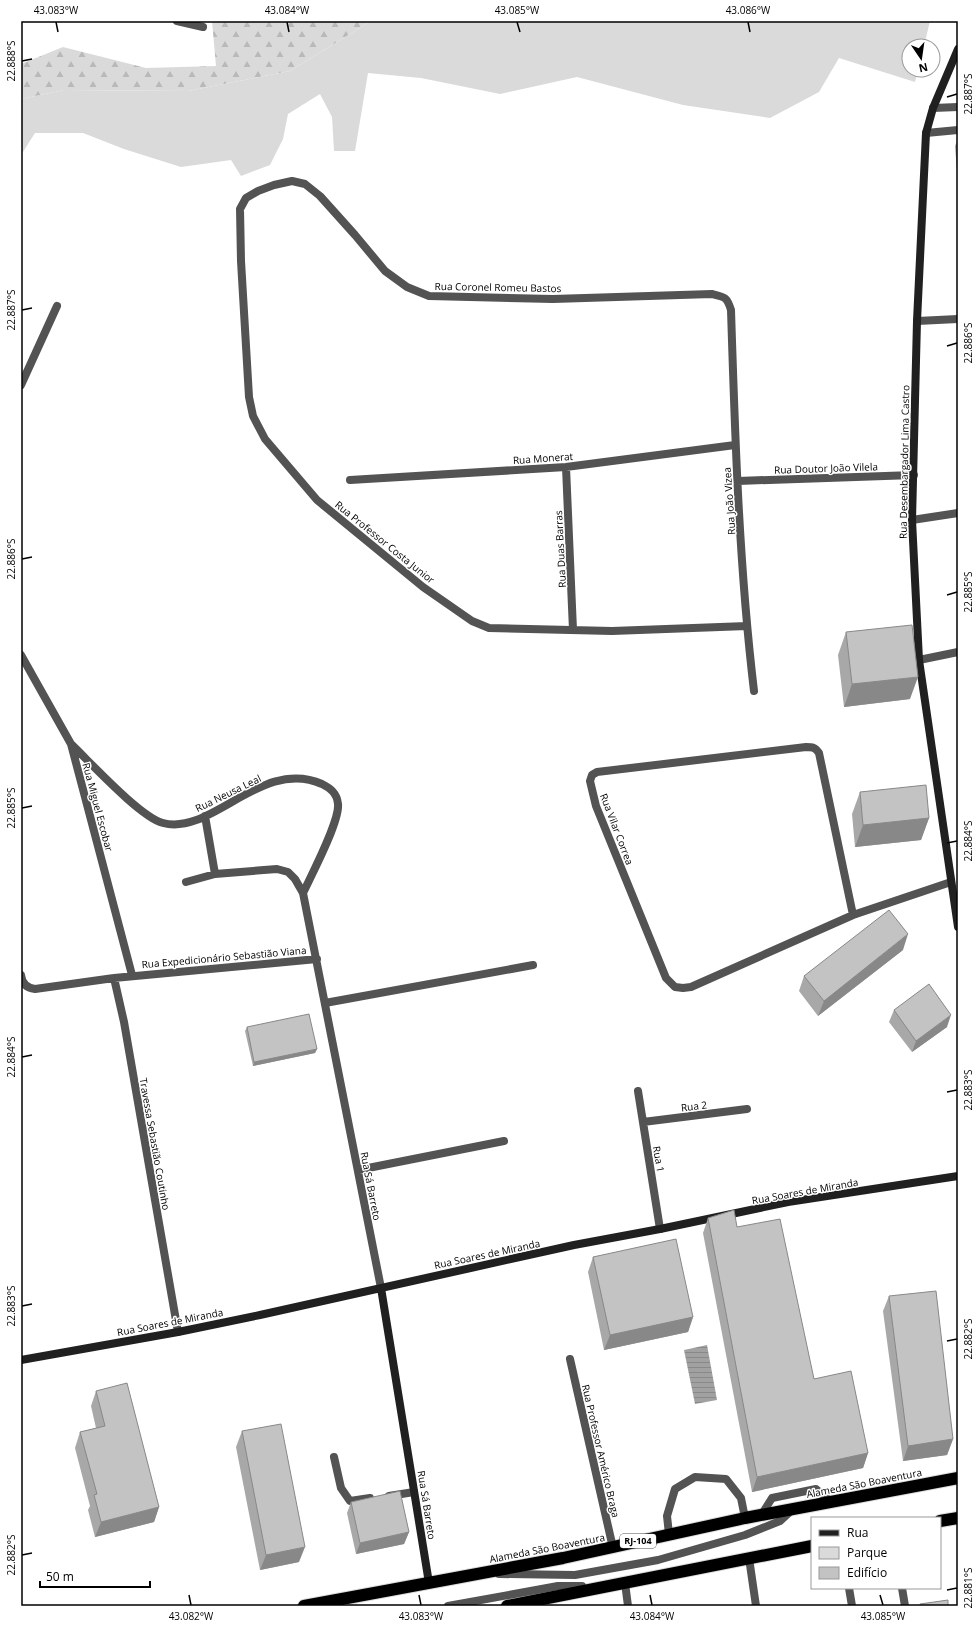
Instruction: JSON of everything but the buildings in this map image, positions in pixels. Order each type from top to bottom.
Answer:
[{"type":"highway","name":"Alameda São Boaventura","points":[[304,1606],[613,1548],[762,1514],[958,1478]]},
{"type":"highway","points":[[941,1521],[958,1518]]},
{"type":"highway","points":[[507,1606],[811,1546]]},
{"type":"street","points":[[177,21],[203,27]]},
{"type":"street","name":"Rua Desembargador Lima Castro","points":[[958,49],[934,108],[926,133],[916,321],[912,520],[919,660],[958,927]]},
{"type":"street","points":[[934,108],[958,107]]},
{"type":"street","points":[[926,133],[958,130]]},
{"type":"street","name":"Rua Coronel Romeu Bastos","points":[[240,209],[246,198],[258,191],[274,185],[292,182],[305,184],[320,196],[385,271],[407,287],[429,296],[553,299],[712,294],[724,297],[728,301],[731,310]]},
{"type":"street","name":"Rua Professor Costa Junior","points":[[240,209],[240,261],[249,397],[253,416],[265,438],[317,500],[423,587],[472,621],[489,628],[612,632],[747,626]]},
{"type":"street","points":[[21,386],[57,306]]},
{"type":"street","name":"Rua João Vizea","points":[[731,310],[735,445],[747,626],[754,691]]},
{"type":"street","points":[[916,321],[958,319]]},
{"type":"street","name":"Rua Monerat","points":[[350,480],[566,467],[735,445]]},
{"type":"street","name":"Rua Duas Barras","points":[[566,467],[573,630]]},
{"type":"street","name":"Rua Doutor João Vilela","points":[[738,481],[914,475]]},
{"type":"street","points":[[912,520],[958,513]]},
{"type":"street","points":[[919,660],[958,652]]},
{"type":"street","name":"Rua Miguel Escobar","points":[[21,655],[71,744],[132,975]]},
{"type":"street","name":"Rua Neusa Leal","points":[[71,744],[144,813],[162,823],[176,825],[189,822],[205,816],[252,790],[280,780],[300,779],[318,782],[330,788],[335,794],[338,803],[338,812],[319,860],[303,893]]},
{"type":"street","name":"Rua Vilar Correa","points":[[852,915],[819,753],[816,749],[806,747],[597,772],[592,775],[590,781],[596,806],[666,978],[675,988],[691,987],[852,915],[951,882]]},
{"type":"street","points":[[205,816],[215,874]]},
{"type":"street","name":"Rua Sá Barreto","points":[[186,882],[215,874],[277,869],[288,872],[295,879],[303,893],[380,1288],[429,1583]]},
{"type":"street","name":"Rua Expedicionário Sebastião Viana","points":[[132,975],[317,959]]},
{"type":"street","points":[[325,1002],[533,965]]},
{"type":"street","points":[[21,975],[26,986],[36,989],[132,975]]},
{"type":"street","name":"Travessa Sebastião Coutinho","points":[[114,978],[124,1022],[178,1332]]},
{"type":"street","name":"Rua 1","points":[[638,1091],[660,1229]]},
{"type":"street","name":"Rua 2","points":[[643,1122],[747,1109]]},
{"type":"street","points":[[358,1170],[504,1140]]},
{"type":"street","name":"Rua Soares de Miranda","points":[[21,1360],[178,1332],[574,1245],[660,1229],[788,1202],[958,1176]]},
{"type":"street","name":"Rua Professor Américo Braga","points":[[570,1359],[613,1548]]},
{"type":"street","points":[[334,1457],[341,1488],[350,1501],[414,1492]]},
{"type":"street","points":[[669,1534],[667,1516],[675,1489],[695,1477],[726,1479],[741,1498],[745,1518]]},
{"type":"street","points":[[762,1514],[772,1498],[816,1489],[831,1502]]},
{"type":"street","points":[[482,1573],[553,1576],[575,1575],[658,1560],[726,1542],[745,1535],[780,1521],[793,1508]]},
{"type":"street","points":[[749,1558],[756,1606]]},
{"type":"street","points":[[448,1606],[558,1586],[570,1587],[625,1583],[628,1606]]},
{"type":"street","points":[[849,1589],[852,1606]]},
{"type":"street","points":[[902,1589],[905,1606]]},
{"type":"green space","points":[[212,21],[371,21],[290,71],[188,91],[64,90],[21,99],[21,64],[63,47],[146,68],[216,66]]},
{"type":"green space","points":[[371,21],[930,21],[926,38],[901,38],[901,78],[839,58],[819,92],[770,118],[683,105],[577,77],[500,94],[421,78],[368,73],[355,151],[334,151],[332,117],[320,94],[288,114],[283,139],[270,165],[241,176],[231,160],[181,167],[124,149],[83,133],[35,133],[21,155],[21,99],[64,90],[188,91],[290,71]]},
{"type":"green space","points":[[902,78],[916,78],[915,82]]},
{"type":"shaded area","points":[[707,1345],[717,1400],[695,1404],[684,1350]]}]
